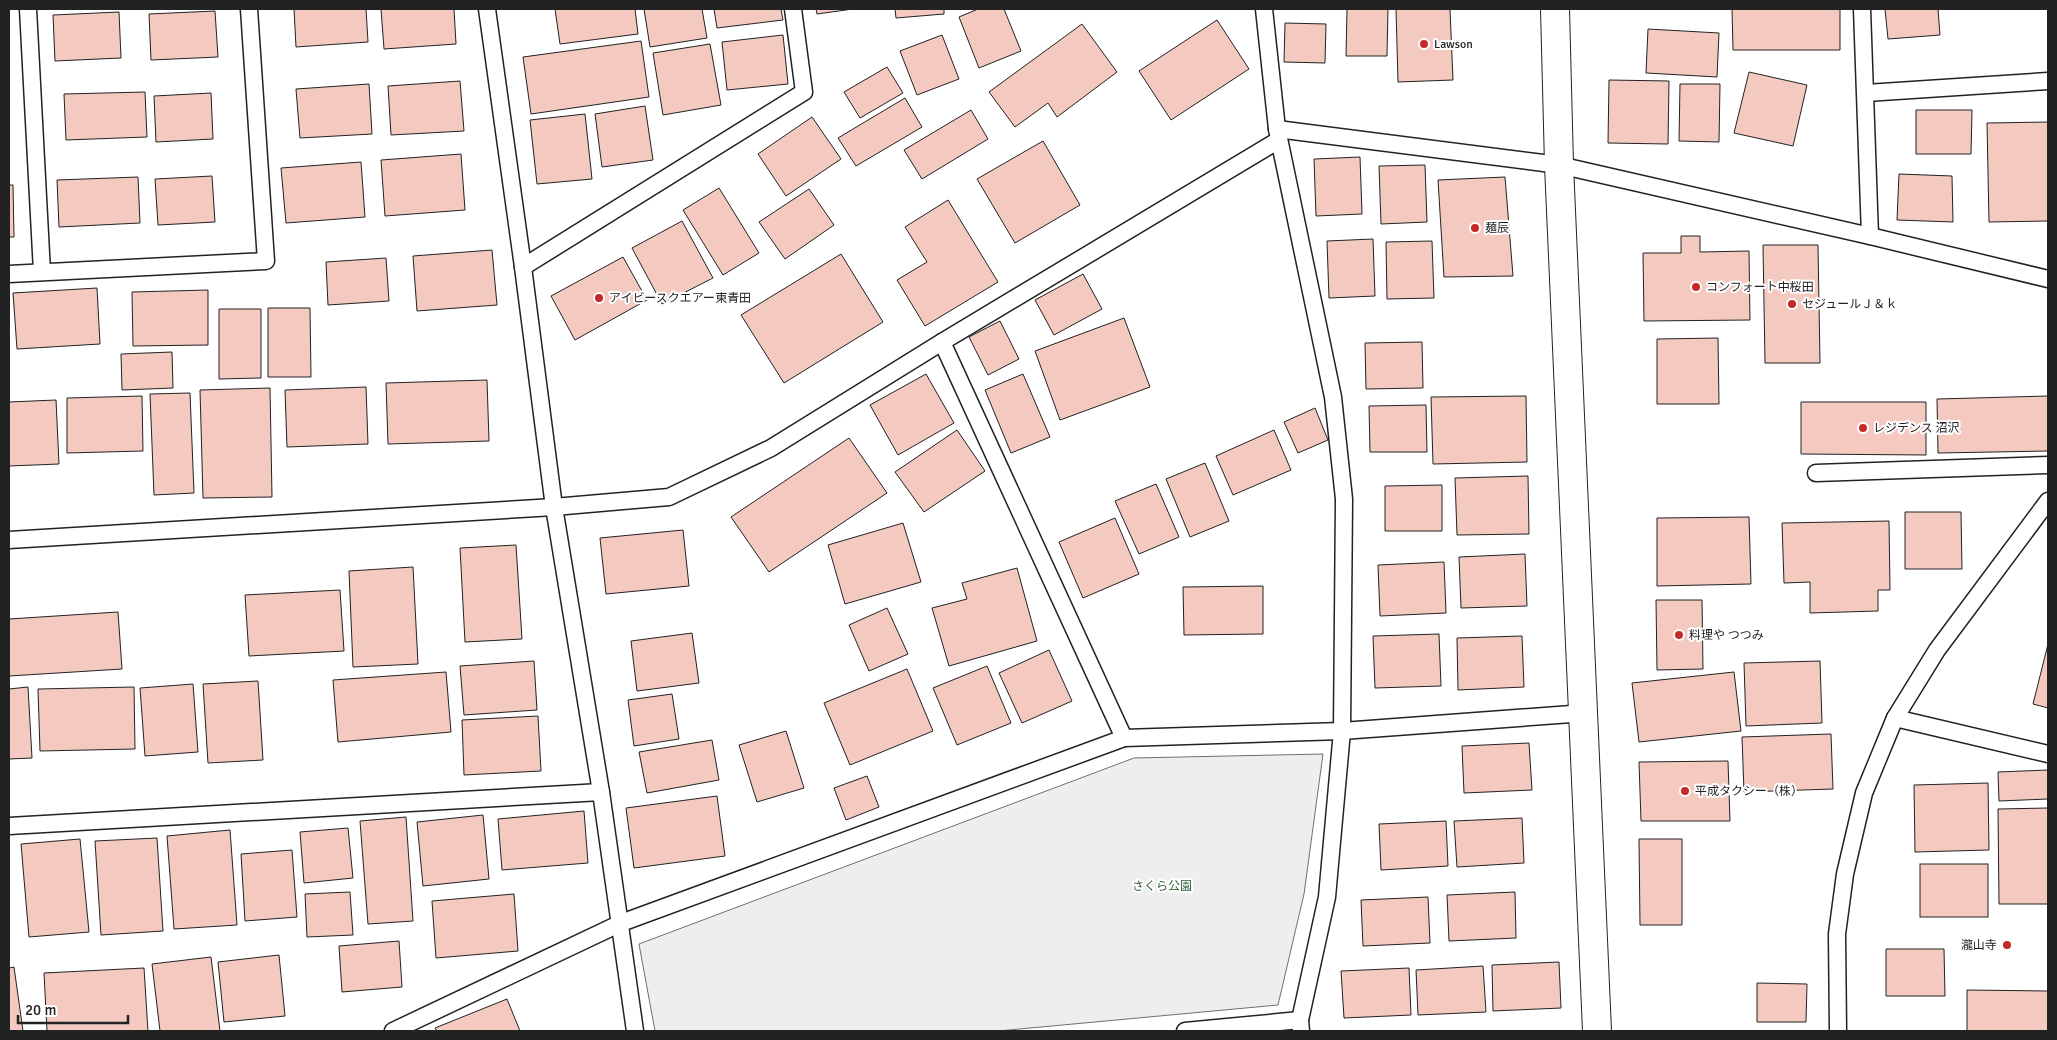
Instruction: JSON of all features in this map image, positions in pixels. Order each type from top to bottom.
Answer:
[{"type":"street","points":[[1555,9],[1559,165],[1598,1031]]},
{"type":"lane","points":[[28,9],[42,272]]},
{"type":"lane","points":[[9,274],[266,261],[249,9]]},
{"type":"lane","points":[[487,9],[554,508],[601,792],[635,1031]]},
{"type":"lane","points":[[523,267],[804,92],[793,9]]},
{"type":"lane","points":[[1185,1031],[1300,1026],[1328,897],[1342,731],[1344,499],[1334,406],[1278,135],[1264,9]]},
{"type":"lane","points":[[1862,9],[1870,236]]},
{"type":"lane","points":[[1866,94],[2048,81]]},
{"type":"lane","points":[[9,540],[554,508],[669,497],[771,448],[1278,135],[1559,165],[2048,278]]},
{"type":"lane","points":[[942,342],[1124,738]]},
{"type":"lane","points":[[1816,473],[2048,465]]},
{"type":"lane","points":[[1838,1031],[1837,934],[1845,874],[1864,793],[1895,718],[1937,650],[2048,501]]},
{"type":"lane","points":[[392,1031],[620,923],[1124,738],[1342,731],[1585,713]]},
{"type":"lane","points":[[1895,718],[2048,754]]},
{"type":"lane","points":[[9,826],[601,792]]},
{"type":"green space","name":"さくら公園","points":[[1323,754],[1304,894],[1278,1005],[998,1031],[655,1031],[639,944],[1134,758]]},
{"type":"building","points":[[294,9],[366,9],[368,42],[296,47]]},
{"type":"building","points":[[381,9],[454,9],[456,44],[384,49]]},
{"type":"building","points":[[555,9],[635,9],[638,34],[560,44]]},
{"type":"building","points":[[644,9],[702,9],[707,38],[650,47]]},
{"type":"building","points":[[714,9],[781,9],[783,20],[717,28]]},
{"type":"building","points":[[816,9],[853,9],[817,14]]},
{"type":"building","points":[[895,9],[944,9],[944,14],[896,18]]},
{"type":"building","points":[[978,9],[1004,9],[1021,51],[979,68],[959,17]]},
{"type":"building","points":[[1347,9],[1388,9],[1387,56],[1346,56]]},
{"type":"building","name":"Lawson","points":[[1396,9],[1450,9],[1453,80],[1398,82]]},
{"type":"building","points":[[1732,9],[1840,9],[1840,50],[1733,50]]},
{"type":"building","points":[[1885,9],[1938,9],[1940,35],[1888,39]]},
{"type":"building","points":[[215,11],[218,57],[151,60],[149,14]]},
{"type":"building","points":[[119,12],[121,58],[55,61],[53,15]]},
{"type":"building","points":[[1217,20],[1249,69],[1171,120],[1139,71]]},
{"type":"building","points":[[1285,23],[1326,24],[1325,63],[1284,62]]},
{"type":"building","points":[[1082,24],[1117,72],[1057,117],[1048,103],[1015,127],[989,92]]},
{"type":"building","points":[[1648,29],[1719,33],[1717,77],[1646,73]]},
{"type":"building","points":[[783,35],[788,84],[727,90],[722,42]]},
{"type":"building","points":[[942,35],[959,79],[917,95],[900,51]]},
{"type":"building","points":[[641,41],[649,97],[531,114],[523,57]]},
{"type":"building","points":[[710,44],[721,105],[663,115],[653,53]]},
{"type":"building","points":[[887,67],[903,93],[860,118],[844,92]]},
{"type":"building","points":[[1749,72],[1807,85],[1793,146],[1734,133]]},
{"type":"building","points":[[1609,80],[1669,81],[1668,144],[1608,143]]},
{"type":"building","points":[[460,81],[464,131],[391,135],[388,86]]},
{"type":"building","points":[[369,84],[372,134],[300,138],[296,89]]},
{"type":"building","points":[[1680,84],[1720,84],[1719,142],[1679,141]]},
{"type":"building","points":[[145,92],[147,137],[66,140],[64,94]]},
{"type":"building","points":[[211,93],[213,139],[156,142],[154,96]]},
{"type":"building","points":[[905,98],[922,127],[856,166],[838,138]]},
{"type":"building","points":[[645,106],[653,160],[602,167],[595,114]]},
{"type":"building","points":[[971,110],[988,139],[922,179],[904,150]]},
{"type":"building","points":[[1916,110],[1972,110],[1971,154],[1916,154]]},
{"type":"building","points":[[585,114],[592,179],[537,184],[530,120]]},
{"type":"building","points":[[812,117],[841,159],[786,196],[758,154]]},
{"type":"building","points":[[2048,122],[2048,221],[1989,222],[1987,123]]},
{"type":"building","points":[[1043,141],[1080,205],[1015,243],[977,179]]},
{"type":"building","points":[[461,154],[465,210],[385,216],[381,160]]},
{"type":"building","points":[[1360,157],[1362,214],[1316,216],[1314,159]]},
{"type":"building","points":[[361,162],[365,217],[286,223],[281,168]]},
{"type":"building","points":[[1425,165],[1427,222],[1381,224],[1379,166]]},
{"type":"building","points":[[1899,174],[1952,176],[1953,222],[1897,220]]},
{"type":"building","points":[[212,176],[215,222],[158,225],[155,179]]},
{"type":"building","points":[[138,177],[140,223],[59,227],[57,180]]},
{"type":"building","name":"麺辰","points":[[1505,177],[1513,276],[1444,277],[1438,180]]},
{"type":"building","points":[[9,185],[13,185],[14,237],[9,237]]},
{"type":"building","points":[[719,188],[759,253],[723,275],[683,210]]},
{"type":"building","points":[[809,189],[834,225],[785,259],[759,222]]},
{"type":"building","points":[[948,200],[998,282],[925,326],[897,280],[927,262],[905,227]]},
{"type":"building","points":[[682,221],[713,278],[662,304],[632,248]]},
{"type":"building","name":"コンフォート中桜田","points":[[1681,236],[1700,236],[1700,252],[1749,251],[1750,320],[1644,321],[1643,253],[1681,253]]},
{"type":"building","points":[[1373,239],[1375,296],[1329,298],[1327,241]]},
{"type":"building","points":[[1432,241],[1434,298],[1387,299],[1386,242]]},
{"type":"building","name":"セジュールＪ＆ｋ","points":[[1763,245],[1818,245],[1820,363],[1765,363]]},
{"type":"building","points":[[492,250],[497,305],[417,311],[413,256]]},
{"type":"building","points":[[841,254],[883,322],[784,383],[741,315]]},
{"type":"building","name":"アイビースクエアー東青田","points":[[623,257],[647,300],[575,340],[551,296]]},
{"type":"building","points":[[386,258],[389,301],[328,305],[326,262]]},
{"type":"building","points":[[1083,274],[1102,309],[1054,335],[1035,300]]},
{"type":"building","points":[[97,288],[100,344],[17,349],[13,293]]},
{"type":"building","points":[[208,290],[208,345],[133,346],[132,292]]},
{"type":"building","points":[[268,308],[310,308],[311,377],[268,377]]},
{"type":"building","points":[[219,309],[261,309],[261,378],[219,379]]},
{"type":"building","points":[[1124,318],[1150,387],[1060,420],[1035,351]]},
{"type":"building","points":[[1000,321],[1019,359],[988,375],[969,337]]},
{"type":"building","points":[[1718,338],[1719,404],[1657,404],[1657,339]]},
{"type":"building","points":[[1422,342],[1423,388],[1366,389],[1365,343]]},
{"type":"building","points":[[172,352],[173,388],[122,390],[121,354]]},
{"type":"building","points":[[926,374],[954,423],[898,455],[870,405]]},
{"type":"building","points":[[1023,374],[1050,437],[1011,453],[985,390]]},
{"type":"building","points":[[487,380],[489,441],[388,444],[386,383]]},
{"type":"building","points":[[366,387],[368,444],[287,447],[285,390]]},
{"type":"building","points":[[270,388],[272,497],[203,498],[200,390]]},
{"type":"building","points":[[190,393],[194,493],[154,495],[150,394]]},
{"type":"building","points":[[142,396],[143,451],[67,453],[67,398]]},
{"type":"building","points":[[1526,396],[1527,462],[1433,464],[1431,397]]},
{"type":"building","points":[[2048,396],[2048,451],[1938,453],[1937,399]]},
{"type":"building","points":[[56,400],[59,464],[9,466],[9,402]]},
{"type":"building","name":"レジデンス 沼沢","points":[[1801,402],[1926,402],[1926,455],[1801,454]]},
{"type":"building","points":[[1426,405],[1427,452],[1370,452],[1369,406]]},
{"type":"building","points":[[1315,408],[1328,440],[1298,453],[1284,422]]},
{"type":"building","points":[[957,430],[985,471],[924,512],[895,472]]},
{"type":"building","points":[[1274,430],[1291,470],[1233,495],[1216,456]]},
{"type":"building","points":[[849,438],[887,493],[769,572],[731,517]]},
{"type":"building","points":[[1205,463],[1229,521],[1190,537],[1166,479]]},
{"type":"building","points":[[1528,476],[1529,534],[1457,535],[1455,478]]},
{"type":"building","points":[[1156,484],[1179,537],[1139,554],[1115,501]]},
{"type":"building","points":[[1442,485],[1442,531],[1385,531],[1385,486]]},
{"type":"building","points":[[1905,512],[1961,512],[1962,569],[1905,569]]},
{"type":"building","points":[[1749,517],[1751,584],[1657,586],[1657,518]]},
{"type":"building","points":[[1115,518],[1139,574],[1083,598],[1059,542]]},
{"type":"building","points":[[1889,521],[1890,590],[1878,590],[1878,611],[1810,613],[1810,582],[1784,583],[1782,523]]},
{"type":"building","points":[[903,523],[921,582],[845,604],[828,545]]},
{"type":"building","points":[[683,530],[689,586],[606,594],[600,538]]},
{"type":"building","points":[[516,545],[522,639],[465,642],[460,548]]},
{"type":"building","points":[[1525,554],[1527,606],[1461,608],[1459,557]]},
{"type":"building","points":[[1444,562],[1446,613],[1380,616],[1378,565]]},
{"type":"building","points":[[413,567],[418,664],[353,667],[349,571]]},
{"type":"building","points":[[1017,568],[1037,641],[949,666],[932,608],[967,599],[962,583]]},
{"type":"building","points":[[1263,586],[1263,634],[1184,635],[1183,587]]},
{"type":"building","points":[[340,590],[344,651],[249,656],[245,595]]},
{"type":"building","name":"料理や つつみ","points":[[1656,600],[1702,600],[1703,669],[1657,670]]},
{"type":"building","points":[[887,608],[908,654],[869,671],[849,625]]},
{"type":"building","points":[[118,612],[122,669],[9,676],[9,619]]},
{"type":"building","points":[[692,633],[699,683],[637,691],[631,641]]},
{"type":"building","points":[[1439,634],[1441,686],[1375,688],[1373,636]]},
{"type":"building","points":[[1522,636],[1524,687],[1458,690],[1457,638]]},
{"type":"building","points":[[2048,644],[2048,708],[2033,704]]},
{"type":"building","points":[[1049,650],[1072,701],[1022,723],[999,673]]},
{"type":"building","points":[[534,661],[537,710],[464,715],[460,666]]},
{"type":"building","points":[[1820,661],[1822,723],[1746,726],[1744,663]]},
{"type":"building","points":[[987,666],[1011,723],[957,745],[933,688]]},
{"type":"building","points":[[907,669],[933,731],[850,765],[824,703]]},
{"type":"building","points":[[446,672],[451,732],[338,742],[333,680]]},
{"type":"building","points":[[1734,672],[1741,731],[1639,742],[1632,683]]},
{"type":"building","points":[[258,681],[263,760],[208,763],[203,684]]},
{"type":"building","points":[[193,684],[198,752],[145,756],[140,688]]},
{"type":"building","points":[[28,687],[32,758],[9,759],[9,689]]},
{"type":"building","points":[[134,687],[135,749],[40,751],[38,689]]},
{"type":"building","points":[[672,694],[679,739],[634,746],[628,700]]},
{"type":"building","points":[[538,716],[541,771],[464,775],[462,720]]},
{"type":"building","points":[[786,731],[804,788],[757,802],[739,745]]},
{"type":"building","points":[[1831,734],[1833,789],[1744,792],[1742,737]]},
{"type":"building","points":[[712,740],[719,780],[647,793],[639,752]]},
{"type":"building","points":[[1529,743],[1532,790],[1464,793],[1462,746]]},
{"type":"building","name":"平成タクシー（株）","points":[[1728,761],[1730,821],[1641,821],[1639,762]]},
{"type":"building","points":[[2048,770],[2048,799],[1999,801],[1998,772]]},
{"type":"building","points":[[867,776],[879,807],[846,820],[834,788]]},
{"type":"building","points":[[1988,783],[1989,850],[1915,852],[1914,785]]},
{"type":"building","points":[[717,796],[725,856],[634,868],[626,808]]},
{"type":"building","points":[[2048,808],[2048,904],[1999,904],[1998,809]]},
{"type":"building","points":[[584,811],[588,863],[502,870],[498,819]]},
{"type":"building","points":[[483,815],[489,879],[423,886],[417,822]]},
{"type":"building","points":[[406,817],[413,921],[368,924],[360,821]]},
{"type":"building","points":[[1522,818],[1524,863],[1457,867],[1454,821]]},
{"type":"building","points":[[1446,821],[1448,866],[1381,870],[1379,824]]},
{"type":"building","points":[[348,828],[353,878],[304,883],[300,832]]},
{"type":"building","points":[[230,830],[237,925],[174,929],[167,836]]},
{"type":"building","points":[[157,838],[163,931],[101,935],[95,841]]},
{"type":"building","points":[[80,839],[89,932],[29,937],[21,844]]},
{"type":"building","points":[[1639,839],[1682,839],[1682,925],[1640,925]]},
{"type":"building","points":[[292,850],[297,917],[245,921],[241,854]]},
{"type":"building","points":[[1920,864],[1988,864],[1988,917],[1920,917]]},
{"type":"building","points":[[350,892],[353,935],[307,937],[305,894]]},
{"type":"building","points":[[1515,892],[1516,938],[1449,941],[1447,895]]},
{"type":"building","points":[[514,894],[518,951],[436,958],[432,901]]},
{"type":"building","points":[[1428,897],[1430,943],[1363,946],[1361,900]]},
{"type":"building","points":[[399,941],[402,987],[342,992],[339,946]]},
{"type":"building","points":[[1886,949],[1944,949],[1945,996],[1886,996]]},
{"type":"building","points":[[279,955],[285,1016],[224,1022],[218,962]]},
{"type":"building","points":[[211,957],[220,1031],[160,1031],[152,964]]},
{"type":"building","points":[[1559,962],[1561,1008],[1493,1011],[1492,965]]},
{"type":"building","points":[[1483,966],[1486,1012],[1418,1015],[1416,970]]},
{"type":"building","points":[[14,967],[23,1031],[9,1031],[9,968]]},
{"type":"building","points":[[144,968],[148,1031],[47,1031],[44,973]]},
{"type":"building","points":[[1409,968],[1411,1015],[1344,1018],[1341,971]]},
{"type":"building","points":[[1757,983],[1807,984],[1806,1022],[1757,1022]]},
{"type":"building","points":[[1967,990],[2048,991],[2048,1031],[1967,1031]]},
{"type":"building","points":[[507,999],[520,1031],[437,1031],[435,1028]]},
{"type":"place","name":"Lawson","points":[[1424,44]]},
{"type":"place","name":"麺辰","points":[[1475,228]]},
{"type":"place","name":"コンフォート中桜田","points":[[1696,287]]},
{"type":"place","name":"アイビースクエアー東青田","points":[[599,298]]},
{"type":"place","name":"セジュールＪ＆ｋ","points":[[1792,304]]},
{"type":"place","name":"レジデンス 沼沢","points":[[1863,428]]},
{"type":"place","name":"料理や つつみ","points":[[1679,635]]},
{"type":"place","name":"平成タクシー（株）","points":[[1685,791]]},
{"type":"place","name":"瀧山寺","points":[[2007,945]]}]
